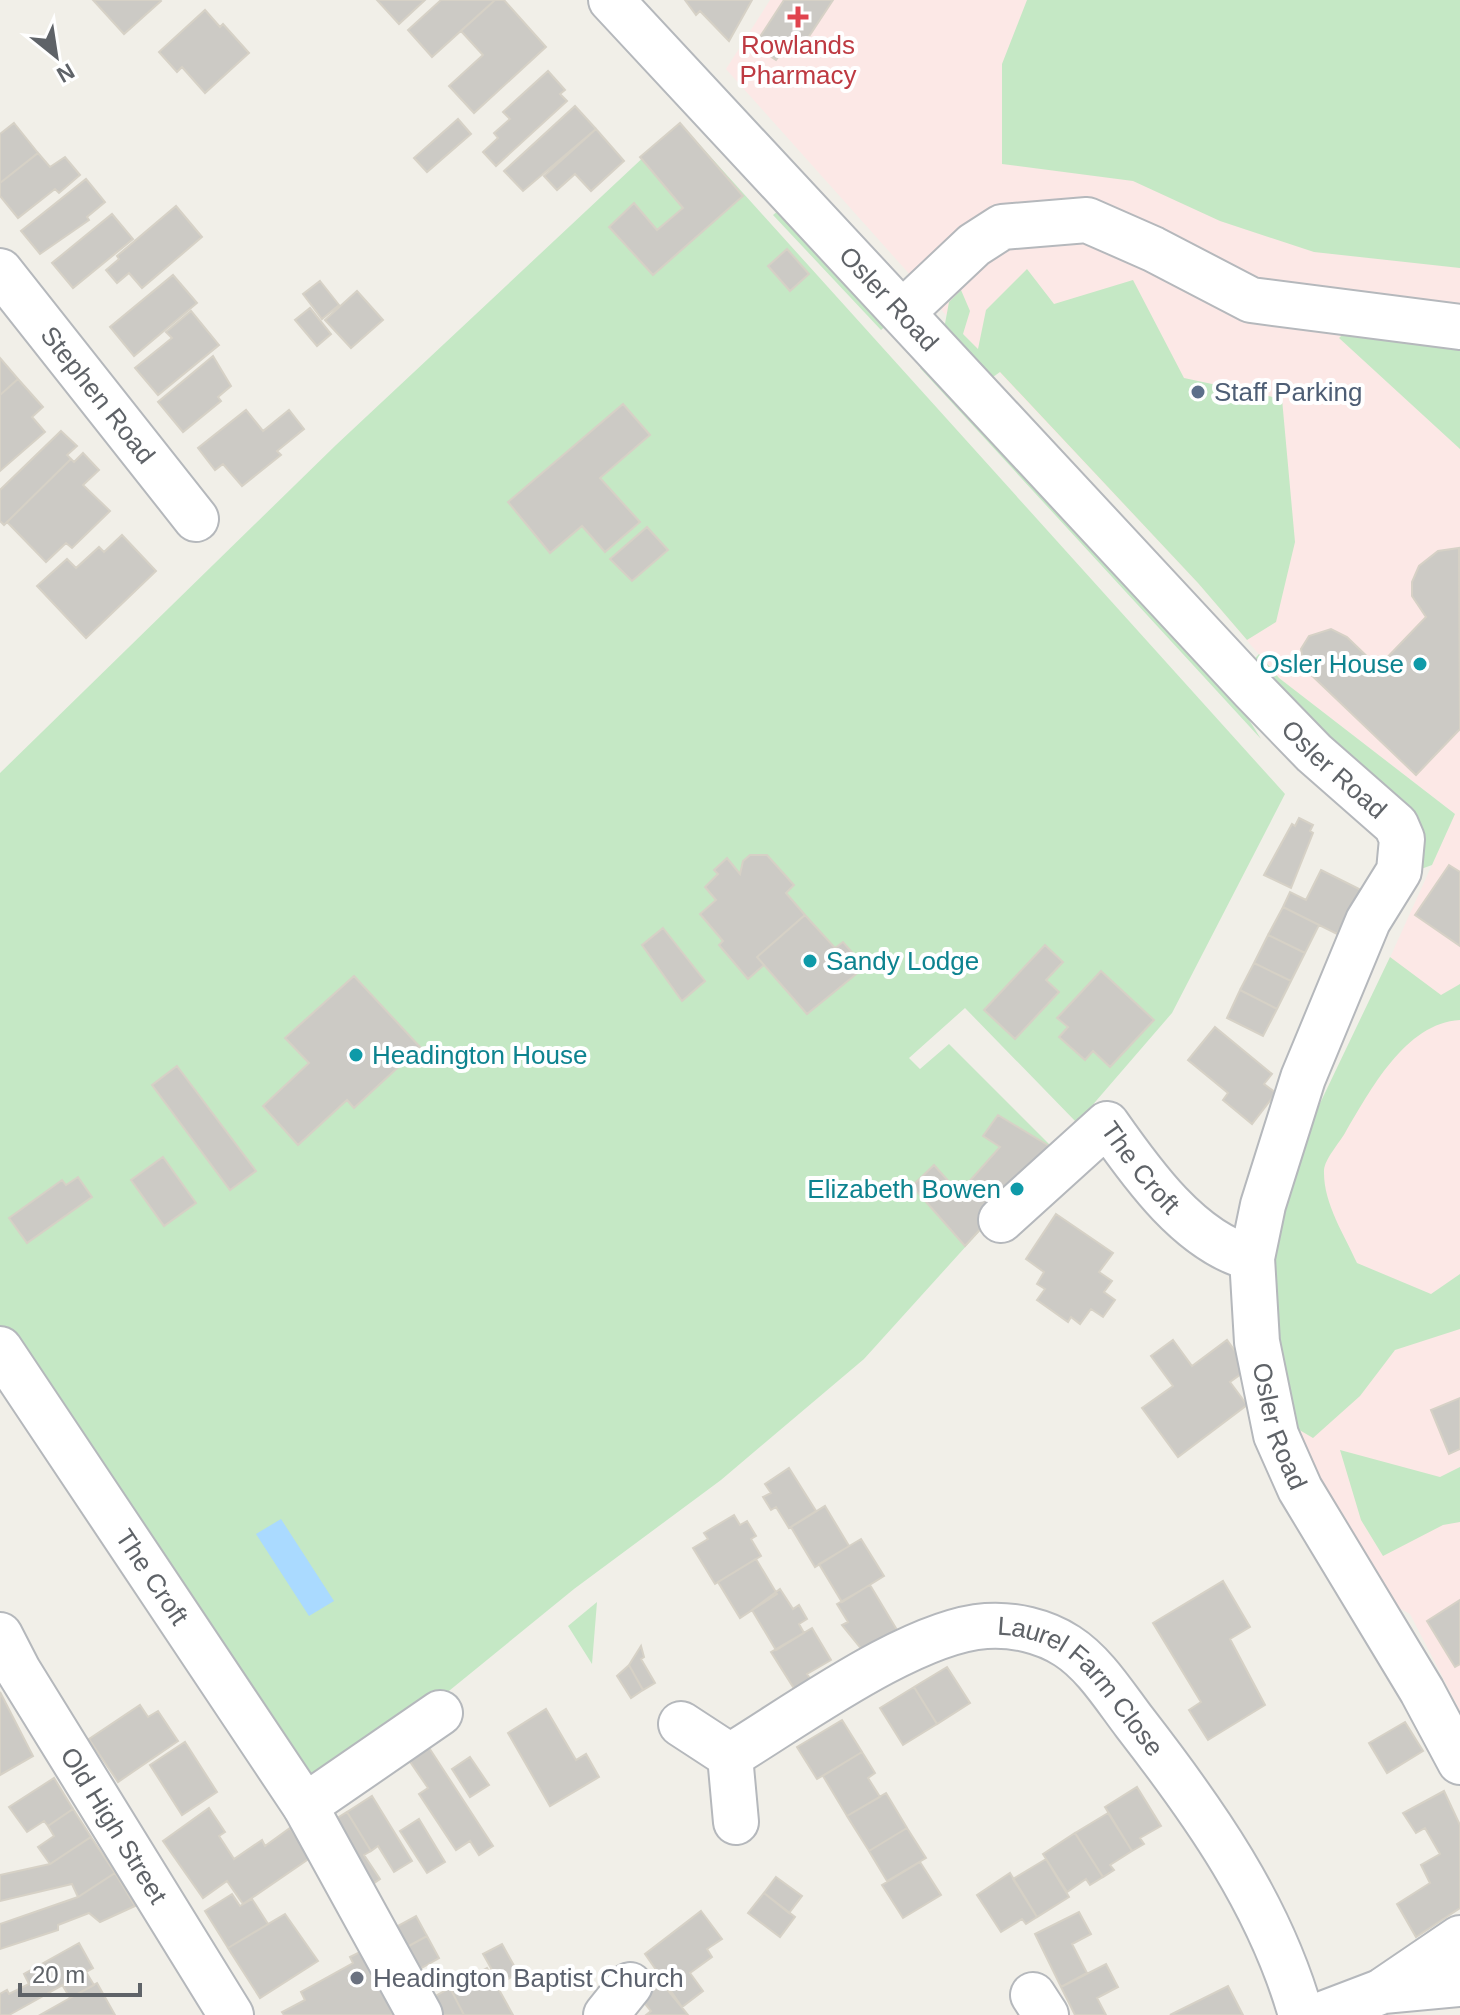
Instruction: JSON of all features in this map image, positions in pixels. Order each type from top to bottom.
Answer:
[{"type":"street","name":"Osler Road","points":[[611,0],[1253,690],[1314,753],[1384,814],[1402,839],[1403,854],[1393,886],[1368,921],[1303,1078],[1263,1205],[1252,1258],[1257,1342],[1276,1435],[1300,1489],[1422,1691],[1460,1762]]},
{"type":"street","points":[[903,312],[974,245],[1002,227],[1087,220],[1153,249],[1251,300],[1460,327]]},
{"type":"street","name":"Stephen Road","points":[[0,271],[196,519]]},
{"type":"street","name":"The Croft","points":[[1001,1220],[1107,1124],[1161,1197],[1227,1252],[1252,1258]]},
{"type":"street","name":"The Croft","points":[[0,1349],[305,1806],[420,2015]]},
{"type":"street","name":"Laurel Farm Close","points":[[730,1756],[912,1647],[939,1637],[985,1626],[1016,1626],[1067,1645],[1090,1666],[1207,1819],[1276,1942],[1301,2015]]},
{"type":"street","name":"Old High Street","points":[[0,1635],[18,1670],[231,2015]]},
{"type":"street","points":[[305,1806],[440,1713]]},
{"type":"street","points":[[681,1724],[730,1756],[736,1822]]},
{"type":"street","points":[[1320,2015],[1383,1991],[1460,1938]]},
{"type":"street","points":[[1383,1991],[1460,1984]]},
{"type":"shaded area","points":[[770,0],[1460,0],[1460,1711],[1410,1614],[1384,1600],[1313,1484],[1291,1425],[1279,1189],[1335,1079],[1455,814],[1279,678],[1198,583],[963,334],[726,69]]},
{"type":"green space","points":[[1027,0],[1460,0],[1460,268],[1314,252],[1220,221],[1133,181],[1002,164],[1002,64]]},
{"type":"green space","points":[[680,123],[1285,794],[1172,1013],[1077,1123],[965,1008],[909,1058],[920,1069],[949,1044],[1054,1149],[864,1359],[721,1480],[574,1589],[412,1721],[309,1783],[0,1329],[0,773],[336,445]],"holes":[[[805,915],[835,948],[843,942],[865,967],[807,1014],[757,958]]]},
{"type":"green space","points":[[779,210],[887,325],[881,330],[773,215]]},
{"type":"green space","points":[[1027,269],[1054,304],[1133,280],[1184,378],[1282,399],[1295,542],[1276,622],[1247,640],[1198,583],[1000,372],[986,382],[944,329],[949,302],[961,290],[970,311],[963,334],[978,349],[986,310]]},
{"type":"green space","points":[[1344,333],[1460,343],[1460,449],[1339,338]]},
{"type":"green space","points":[[925,364],[1236,699],[1261,739],[920,368]]},
{"type":"green space","points":[[1259,654],[1279,678],[1455,814],[1432,865],[1421,869],[1248,666]]},
{"type":"green space","points":[[1390,957],[1441,995],[1460,984],[1460,1020],[1440,1024],[1422,1033],[1391,1062],[1325,1166],[1327,1194],[1357,1263],[1431,1294],[1460,1274],[1460,1329],[1395,1350],[1360,1396],[1313,1438],[1291,1425],[1278,1351],[1272,1277],[1279,1189]]},
{"type":"green space","points":[[1340,1450],[1440,1477],[1460,1467],[1460,1522],[1443,1525],[1383,1556],[1361,1520]]},
{"type":"green space","points":[[597,1602],[592,1664],[568,1626]]},
{"type":"water","points":[[281,1519],[334,1601],[309,1616],[256,1534]]},
{"type":"building","points":[[93,0],[160,0],[161,1],[124,34]]},
{"type":"building","points":[[377,0],[425,0],[399,24]]},
{"type":"building","points":[[441,0],[495,0],[432,57],[408,30]]},
{"type":"building","points":[[495,0],[504,0],[546,47],[474,113],[449,86],[483,55],[461,31]]},
{"type":"building","points":[[685,0],[752,0],[729,41],[700,11],[696,15]]},
{"type":"building","name":"Rowlands Pharmacy","points":[[784,0],[833,0],[796,56],[785,48],[776,60],[754,46]]},
{"type":"building","points":[[205,10],[220,27],[223,24],[249,53],[205,93],[182,67],[177,72],[159,52]]},
{"type":"building","points":[[548,71],[565,90],[560,94],[567,101],[496,166],[483,152],[498,138],[494,133],[510,119],[503,112]]},
{"type":"building","points":[[575,106],[596,129],[523,191],[504,171]]},
{"type":"building","points":[[458,119],[471,134],[427,172],[414,158]]},
{"type":"building","points":[[14,123],[38,153],[0,183],[0,134]]},
{"type":"building","points":[[680,123],[743,196],[653,275],[609,227],[634,203],[657,230],[683,208],[640,157]]},
{"type":"building","points":[[596,129],[624,161],[591,191],[575,174],[557,190],[544,176]]},
{"type":"building","points":[[38,153],[50,167],[65,157],[80,175],[59,193],[55,189],[18,218],[0,196],[0,183]]},
{"type":"building","points":[[86,179],[105,202],[87,217],[89,220],[40,254],[21,231]]},
{"type":"building","points":[[176,206],[202,237],[142,288],[129,273],[117,283],[106,270],[119,259],[117,256]]},
{"type":"building","points":[[112,214],[133,239],[73,288],[52,263]]},
{"type":"building","points":[[787,249],[809,274],[790,291],[768,266]]},
{"type":"building","points":[[173,275],[197,303],[134,356],[110,327]]},
{"type":"building","points":[[320,281],[339,305],[322,319],[303,294]]},
{"type":"building","points":[[357,291],[383,320],[351,348],[325,320]]},
{"type":"building","points":[[310,308],[331,334],[317,346],[295,320]]},
{"type":"building","points":[[191,311],[219,345],[158,395],[135,368],[172,338],[166,332]]},
{"type":"building","points":[[213,356],[231,386],[218,397],[221,401],[183,432],[158,402]]},
{"type":"building","points":[[0,358],[18,379],[0,395]]},
{"type":"building","points":[[18,379],[43,407],[32,417],[45,432],[0,471],[0,395]]},
{"type":"building","points":[[623,404],[650,435],[600,478],[640,522],[605,552],[582,526],[550,553],[508,502]]},
{"type":"building","points":[[246,410],[263,431],[289,410],[304,429],[277,451],[281,455],[242,486],[223,464],[215,470],[198,448]]},
{"type":"building","points":[[61,431],[77,446],[67,455],[71,459],[4,525],[0,521],[0,490]]},
{"type":"building","points":[[83,453],[99,470],[83,485],[110,511],[72,548],[66,543],[46,562],[7,522],[71,459],[74,462]]},
{"type":"building","points":[[647,527],[668,550],[632,581],[610,559]]},
{"type":"building","points":[[122,535],[156,571],[86,638],[37,586],[67,559],[76,568],[99,547],[104,552]]},
{"type":"building","name":"Osler House","points":[[1459,548],[1460,729],[1416,775],[1305,669],[1301,649],[1309,636],[1331,629],[1347,637],[1378,667],[1426,617],[1412,596],[1412,582],[1419,566],[1438,551]]},
{"type":"building","points":[[1299,818],[1313,825],[1310,831],[1313,833],[1291,888],[1264,875],[1292,824],[1295,826]]},
{"type":"building","points":[[750,855],[767,855],[794,885],[786,893],[805,915],[757,957],[764,965],[748,979],[719,945],[723,941],[700,914],[716,900],[705,887],[718,874],[714,870],[727,858],[740,874],[743,861]]},
{"type":"building","points":[[1449,865],[1460,872],[1460,946],[1415,915]]},
{"type":"building","points":[[1321,870],[1361,890],[1337,934],[1283,907],[1290,892],[1306,900]]},
{"type":"building","points":[[1283,907],[1319,925],[1305,953],[1268,935]]},
{"type":"building","name":"Sandy Lodge","points":[[805,915],[835,948],[843,942],[865,967],[807,1014],[757,957]]},
{"type":"building","points":[[663,928],[705,981],[682,1001],[642,945]]},
{"type":"building","points":[[1268,935],[1305,953],[1291,981],[1254,963]]},
{"type":"building","points":[[1045,945],[1063,962],[1046,980],[1059,992],[1015,1039],[984,1010]]},
{"type":"building","points":[[1254,963],[1291,981],[1277,1009],[1240,990]]},
{"type":"building","points":[[1101,971],[1154,1020],[1110,1067],[1093,1051],[1085,1060],[1059,1037],[1068,1027],[1057,1018]]},
{"type":"building","name":"Headington House","points":[[354,976],[420,1047],[354,1108],[347,1100],[298,1145],[263,1106],[309,1063],[285,1038]]},
{"type":"building","points":[[1240,990],[1277,1009],[1263,1036],[1227,1018]]},
{"type":"building","points":[[1215,1027],[1272,1074],[1264,1084],[1276,1093],[1252,1124],[1223,1100],[1228,1093],[1188,1060]]},
{"type":"building","points":[[177,1066],[256,1171],[230,1190],[152,1085]]},
{"type":"building","points":[[998,1115],[1054,1149],[965,1246],[912,1186],[934,1165],[959,1193],[1000,1147],[983,1136]]},
{"type":"building","points":[[163,1157],[196,1203],[164,1226],[131,1180]]},
{"type":"building","points":[[78,1177],[92,1197],[27,1243],[9,1218],[62,1180],[66,1185]]},
{"type":"building","points":[[1056,1214],[1113,1253],[1099,1272],[1112,1281],[1104,1292],[1115,1300],[1103,1317],[1091,1309],[1080,1324],[1071,1317],[1068,1322],[1037,1300],[1045,1289],[1037,1284],[1044,1272],[1026,1259]]},
{"type":"building","points":[[1173,1340],[1192,1366],[1227,1340],[1248,1369],[1230,1382],[1247,1405],[1178,1457],[1142,1408],[1173,1386],[1151,1356]]},
{"type":"building","points":[[1460,1398],[1460,1449],[1449,1454],[1431,1410]]},
{"type":"building","points":[[789,1468],[816,1511],[789,1528],[776,1507],[771,1510],[763,1497],[771,1493],[765,1484]]},
{"type":"building","points":[[825,1506],[849,1546],[815,1567],[791,1527]]},
{"type":"building","points":[[734,1515],[740,1525],[747,1521],[756,1536],[751,1539],[761,1556],[715,1584],[693,1548],[708,1539],[704,1533]]},
{"type":"building","points":[[861,1539],[884,1576],[842,1602],[819,1564]]},
{"type":"building","points":[[756,1559],[777,1594],[740,1618],[718,1582]]},
{"type":"building","points":[[1223,1581],[1250,1627],[1230,1639],[1265,1705],[1208,1740],[1189,1710],[1201,1702],[1153,1623]]},
{"type":"building","points":[[870,1585],[897,1630],[863,1651],[842,1625],[848,1622],[837,1604]]},
{"type":"building","points":[[780,1589],[793,1609],[799,1605],[807,1619],[799,1624],[804,1633],[776,1650],[752,1610]]},
{"type":"building","points":[[1460,1600],[1460,1664],[1455,1667],[1427,1621]]},
{"type":"building","points":[[812,1628],[831,1660],[807,1674],[811,1680],[795,1690],[771,1652]]},
{"type":"building","points":[[641,1646],[644,1657],[641,1659],[655,1683],[643,1690],[629,1665]]},
{"type":"building","points":[[629,1665],[643,1690],[631,1698],[617,1676]]},
{"type":"building","points":[[947,1667],[970,1703],[937,1724],[914,1687]]},
{"type":"building","points":[[914,1687],[937,1724],[903,1745],[880,1708]]},
{"type":"building","points":[[0,1692],[33,1756],[0,1775]]},
{"type":"building","points":[[140,1705],[148,1717],[158,1711],[178,1741],[118,1782],[89,1739]]},
{"type":"building","points":[[546,1709],[576,1760],[586,1754],[599,1777],[550,1806],[508,1733]]},
{"type":"building","points":[[842,1720],[862,1752],[817,1779],[797,1747]]},
{"type":"building","points":[[1405,1722],[1423,1751],[1387,1773],[1369,1743]]},
{"type":"building","points":[[422,1737],[493,1846],[479,1855],[470,1841],[456,1850],[419,1794],[428,1788],[402,1750]]},
{"type":"building","points":[[185,1742],[217,1792],[182,1815],[150,1765]]},
{"type":"building","points":[[862,1752],[875,1773],[868,1778],[880,1797],[847,1816],[823,1776]]},
{"type":"building","points":[[470,1757],[489,1785],[470,1797],[452,1769]]},
{"type":"building","points":[[54,1778],[73,1809],[48,1826],[44,1821],[27,1832],[9,1807]]},
{"type":"building","points":[[1137,1787],[1161,1826],[1140,1838],[1144,1844],[1132,1851],[1105,1807]]},
{"type":"building","points":[[1444,1791],[1460,1825],[1460,1908],[1416,1937],[1397,1904],[1430,1883],[1421,1865],[1440,1854],[1425,1828],[1416,1833],[1403,1813]]},
{"type":"building","points":[[886,1793],[907,1828],[869,1851],[847,1816]]},
{"type":"building","points":[[372,1796],[412,1861],[394,1872],[378,1846],[371,1851],[347,1812]]},
{"type":"building","points":[[209,1808],[225,1832],[219,1836],[234,1859],[262,1840],[265,1846],[290,1828],[310,1858],[243,1904],[227,1881],[203,1898],[163,1841]]},
{"type":"building","points":[[73,1809],[91,1837],[50,1864],[38,1847],[54,1836],[48,1826]]},
{"type":"building","points":[[347,1812],[371,1851],[364,1855],[380,1879],[363,1891],[323,1827]]},
{"type":"building","points":[[1108,1813],[1132,1851],[1110,1865],[1114,1870],[1103,1877],[1075,1833]]},
{"type":"building","points":[[419,1819],[445,1862],[427,1873],[400,1831]]},
{"type":"building","points":[[907,1828],[926,1858],[887,1881],[869,1851]]},
{"type":"building","points":[[1075,1833],[1103,1877],[1090,1885],[1086,1879],[1067,1892],[1043,1854]]},
{"type":"building","points":[[91,1837],[115,1873],[78,1897],[72,1884],[0,1901],[0,1875],[50,1864]]},
{"type":"building","points":[[1046,1859],[1069,1897],[1037,1917],[1013,1879]]},
{"type":"building","points":[[920,1862],[941,1895],[903,1918],[882,1885]]},
{"type":"building","points":[[115,1873],[135,1906],[100,1922],[89,1913],[58,1925],[58,1930],[0,1949],[0,1924],[78,1897]]},
{"type":"building","points":[[1010,1873],[1037,1917],[1026,1924],[1022,1919],[1001,1932],[977,1895]]},
{"type":"building","points":[[776,1877],[802,1896],[789,1913],[764,1893]]},
{"type":"building","points":[[764,1893],[795,1917],[780,1937],[748,1913]]},
{"type":"building","points":[[232,1894],[240,1906],[252,1899],[268,1924],[228,1948],[205,1911]]},
{"type":"building","points":[[701,1911],[722,1939],[707,1949],[712,1957],[690,1973],[703,1991],[682,2007],[645,1954]]},
{"type":"building","points":[[1079,1912],[1091,1934],[1072,1944],[1087,1973],[1061,1987],[1035,1934]]},
{"type":"building","points":[[285,1914],[318,1961],[260,1998],[228,1948]]},
{"type":"building","points":[[416,1916],[427,1936],[398,1952],[387,1932]]},
{"type":"building","points":[[427,1936],[439,1958],[411,1974],[398,1952]]},
{"type":"building","points":[[79,1943],[93,1968],[9,2015],[0,2015],[0,1994],[7,1990],[9,1994],[29,1984],[24,1974]]},
{"type":"building","points":[[502,1944],[518,1973],[500,1984],[483,1954]]},
{"type":"building","name":"Headington Baptist Church","points":[[370,1947],[407,2015],[284,2015],[282,2012],[305,2000],[301,1992],[353,1963],[350,1957]]},
{"type":"building","points":[[1106,1964],[1118,1987],[1097,1998],[1106,2015],[1075,2015],[1061,1987]]},
{"type":"building","points":[[487,1968],[513,2015],[464,2015],[450,1988]]},
{"type":"building","points":[[86,1972],[94,1985],[70,1998],[63,1986]]},
{"type":"building","points":[[97,1983],[115,2015],[40,2015],[70,1998]]},
{"type":"building","points":[[662,1983],[688,2015],[646,2015],[651,2011],[641,1999]]},
{"type":"building","points":[[1228,1986],[1243,2015],[1170,2015]]},
{"type":"building","points":[[450,1988],[464,2015],[432,2015],[425,2002]]},
{"type":"place","name":"Rowlands Pharmacy","points":[[798,17]]},
{"type":"place","name":"Staff Parking","points":[[1198,392]]},
{"type":"place","name":"Osler House","points":[[1420,664]]},
{"type":"place","name":"Sandy Lodge","points":[[810,961]]},
{"type":"place","name":"Headington House","points":[[356,1055]]},
{"type":"place","name":"Elizabeth Bowen","points":[[1017,1189]]},
{"type":"place","name":"Headington Baptist Church","points":[[357,1978]]}]
